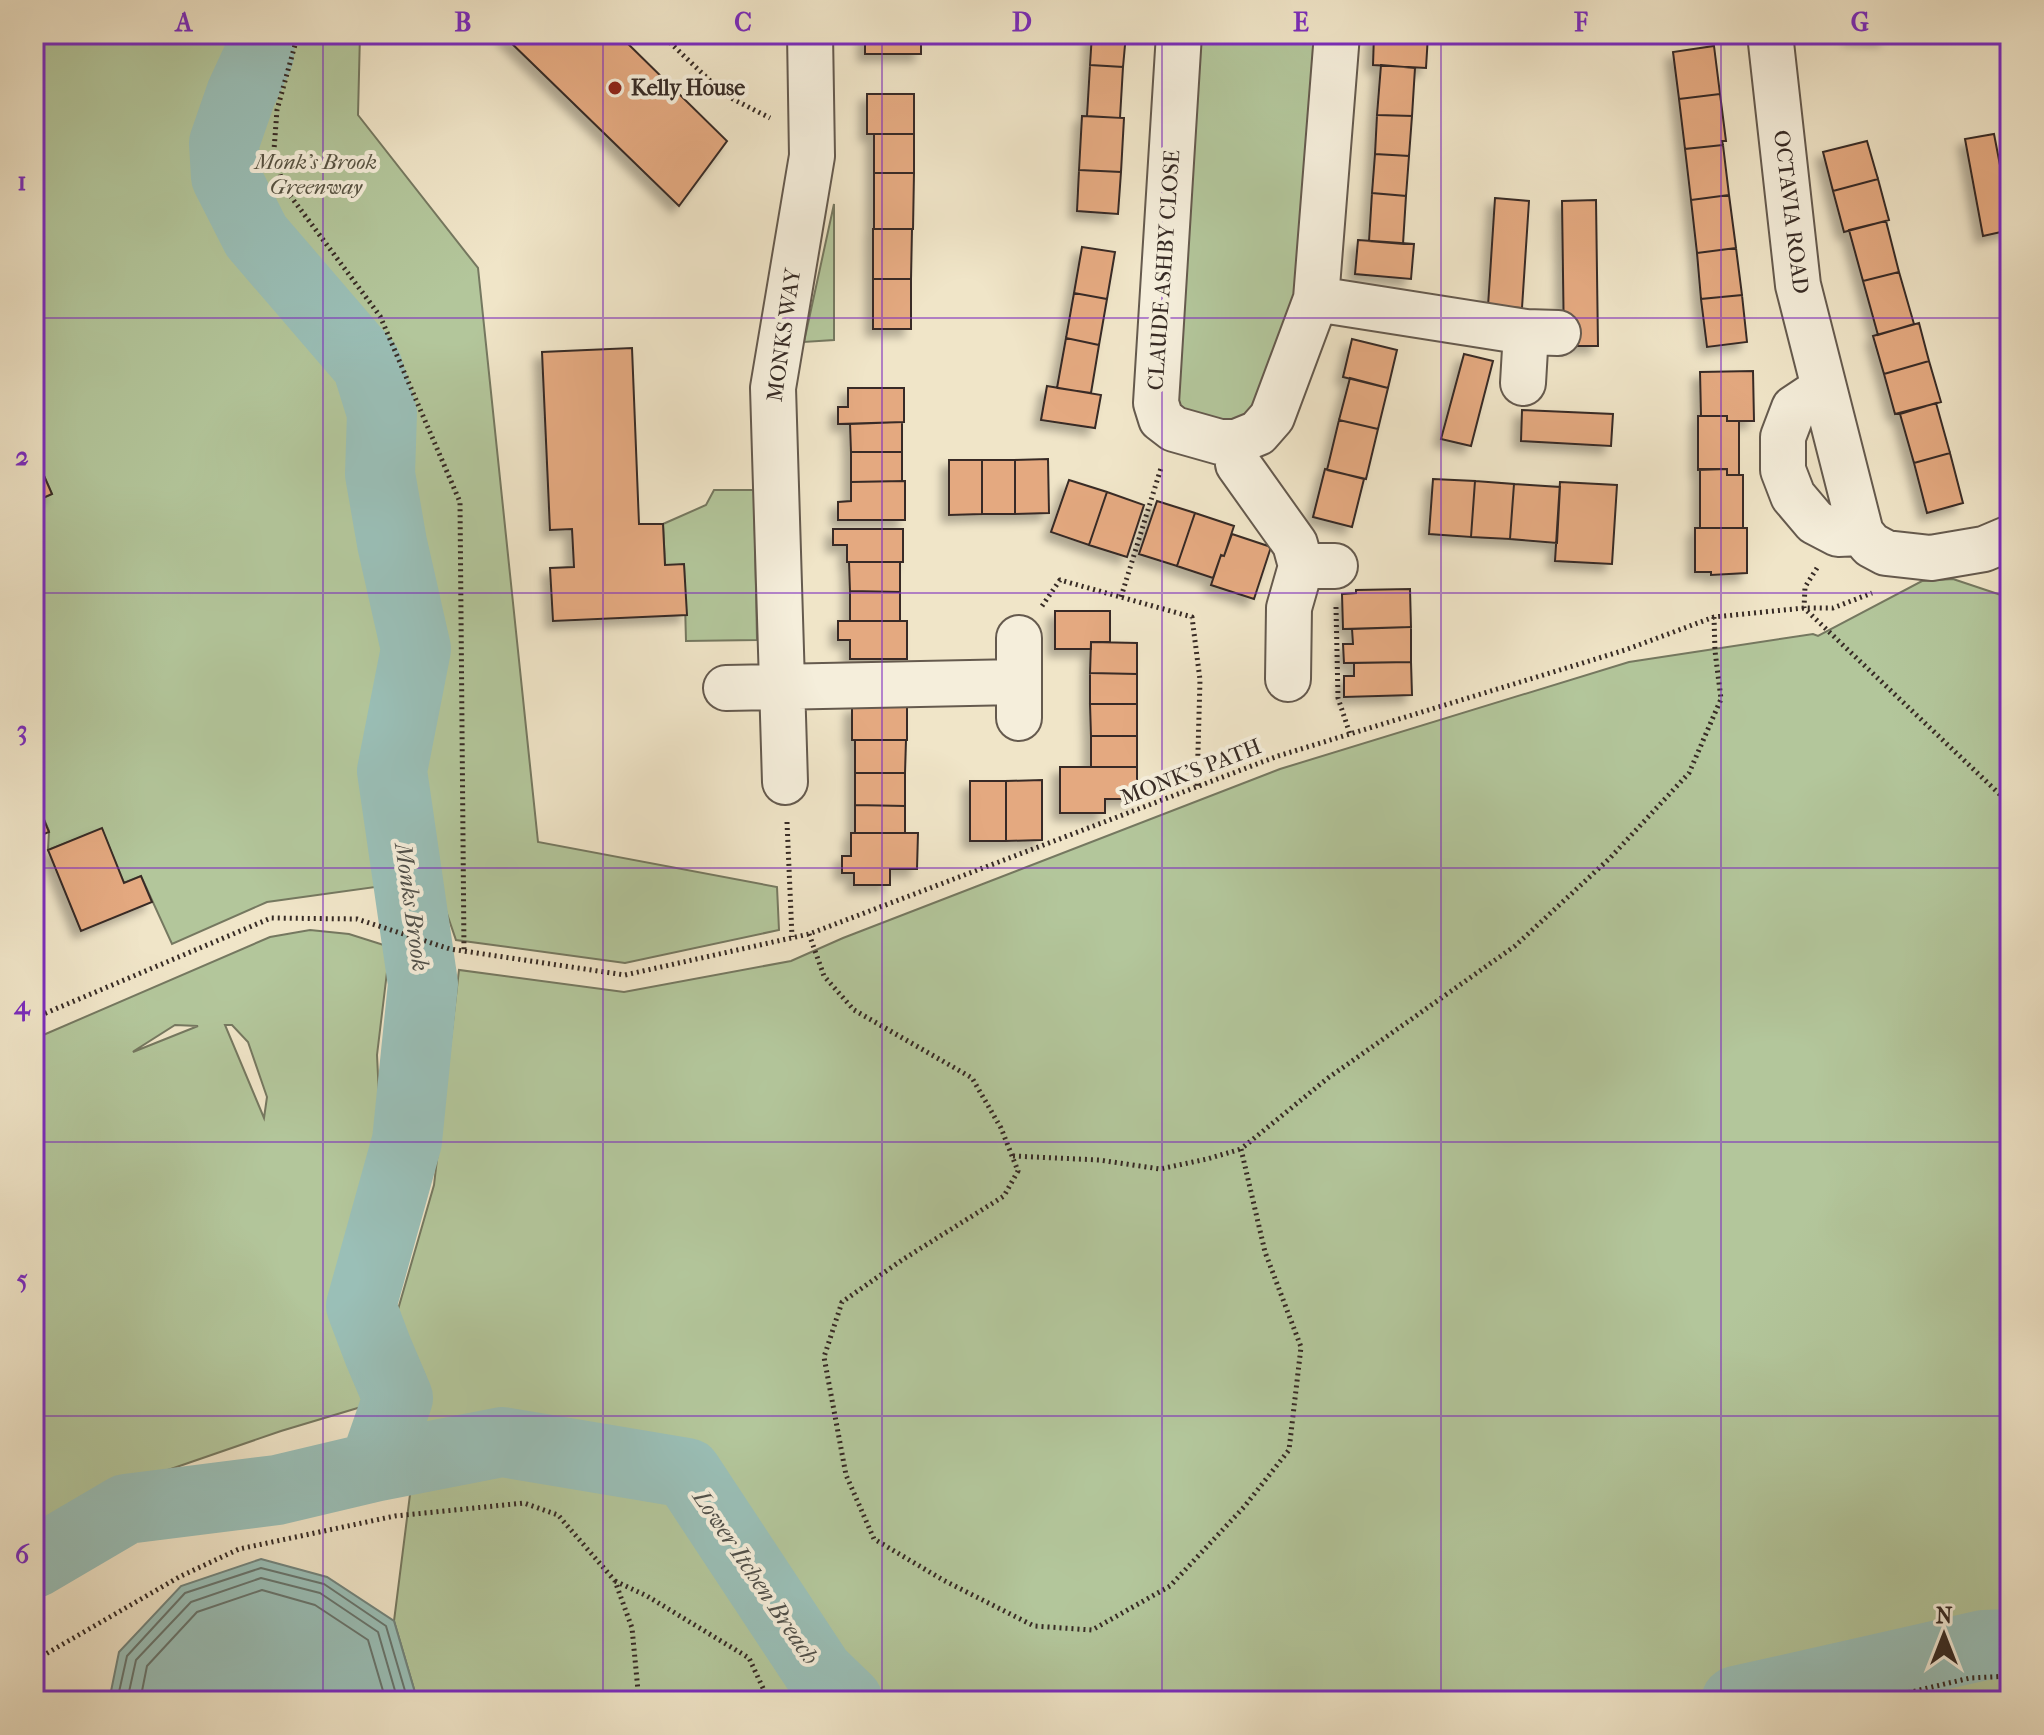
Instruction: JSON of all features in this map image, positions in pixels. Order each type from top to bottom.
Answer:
[{"type":"street","name":"MONKS WAY","points":[[785,782],[773,388],[812,156],[810,34]]},
{"type":"street","name":"CLAUDE ASHBY CLOSE","points":[[1174,429],[1161,419],[1156,403],[1179,34]]},
{"type":"street","points":[[1174,429],[1220,442],[1236,442],[1258,433],[1272,417],[1316,299],[1337,34]]},
{"type":"street","name":"OCTAVIA ROAD","points":[[1770,34],[1798,285],[1861,533]]},
{"type":"street","points":[[1316,299],[1542,332],[1523,383]]},
{"type":"street","points":[[1824,388],[1794,408],[1783,437],[1783,470],[1793,496],[1815,522],[1838,534],[1861,533],[1871,545],[1886,553],[1931,558],[2001,550]]},
{"type":"street","points":[[1236,442],[1238,464],[1295,544],[1318,566],[1289,608],[1288,679]]},
{"type":"street","points":[[726,688],[782,686],[1019,700],[1019,638]]},
{"type":"path","points":[[298,34],[277,110],[274,150],[283,186],[380,316],[460,502],[464,951]]},
{"type":"path","points":[[661,34],[725,95],[811,139]]},
{"type":"path","points":[[1121,597],[1174,429]]},
{"type":"path","name":"MONK'S PATH","points":[[34,1018],[271,918],[357,919],[450,949],[625,975],[809,934],[1278,756],[1625,650],[1714,617],[1833,608],[1925,574],[1931,558]]},
{"type":"path","points":[[1318,566],[1338,698],[1350,734]]},
{"type":"path","points":[[1019,638],[1060,580],[1192,617],[1200,680],[1197,787]]},
{"type":"path","points":[[1804,608],[2010,804]]},
{"type":"path","points":[[1012,1156],[1099,1160],[1160,1169],[1241,1149],[1328,1078],[1515,946],[1610,858],[1689,773],[1721,699],[1714,617]]},
{"type":"path","points":[[785,782],[792,937]]},
{"type":"path","points":[[809,934],[824,976],[854,1010],[972,1078],[1001,1128],[1018,1171],[1004,1196],[842,1302],[824,1357],[846,1475],[874,1539],[943,1580],[1034,1626],[1092,1630],[1170,1586],[1244,1507],[1289,1450],[1301,1347],[1265,1252],[1241,1149]]},
{"type":"path","points":[[34,1665],[37,1659],[181,1576],[239,1549],[395,1516],[524,1503],[558,1515],[615,1581],[632,1628],[639,1701]]},
{"type":"path","points":[[615,1581],[647,1596],[749,1658],[769,1701]]},
{"type":"path","points":[[1873,1701],[1970,1678],[2010,1676]]},
{"type":"green space","points":[[34,34],[239,34],[243,37],[244,52],[199,150],[203,182],[240,250],[345,376],[361,421],[356,475],[398,649],[379,722],[373,804],[390,885],[267,902],[172,944],[141,876],[124,883],[102,829],[48,850],[49,831],[34,796],[34,502],[52,494],[34,453]]},
{"type":"green space","name":"Monk's Brook Greenway","points":[[275,34],[360,34],[358,115],[478,268],[538,842],[777,887],[779,930],[625,963],[456,940],[433,873],[418,772],[440,644],[404,477],[400,408],[383,356],[365,329],[306,256],[273,232],[247,191],[243,143],[258,90],[270,67]]},
{"type":"green space","points":[[1189,34],[1324,34],[1309,270],[1253,423],[1179,420],[1169,395]]},
{"type":"green space","points":[[834,204],[834,340],[804,342]]},
{"type":"green space","points":[[714,490],[754,490],[757,640],[686,641],[684,565],[665,565],[663,524],[706,505]]},
{"type":"green space","points":[[1953,579],[2010,598],[2010,1701],[416,1701],[394,1621],[425,1376],[397,1313],[434,1185],[459,970],[624,992],[791,961],[843,938],[1280,769],[1629,662],[1813,634],[1818,636],[1922,581]]},
{"type":"green space","points":[[310,930],[349,934],[390,947],[377,1055],[380,1117],[357,1229],[344,1275],[381,1401],[281,1431],[136,1481],[49,1520],[34,1536],[34,1039],[270,937]],"holes":[[[175,1025],[198,1026],[133,1052],[134,1051]],[[225,1025],[232,1025],[248,1042],[267,1097],[264,1118]]]},
{"type":"water","points":[[261,1559],[327,1577],[394,1621],[416,1701],[109,1701],[119,1652],[181,1586]]},
{"type":"building","name":"Kelly House","points":[[502,34],[618,34],[727,141],[679,206]]},
{"type":"building","points":[[865,34],[921,34],[921,54],[865,54]]},
{"type":"building","points":[[1092,34],[1126,34],[1123,67],[1090,65]]},
{"type":"building","points":[[1374,34],[1428,35],[1426,68],[1373,65]]},
{"type":"building","points":[[1851,34],[1886,34],[1886,39],[1850,37]]},
{"type":"building","points":[[1714,46],[1720,94],[1679,99],[1673,52]]},
{"type":"building","points":[[1090,65],[1123,67],[1120,118],[1087,116]]},
{"type":"building","points":[[1381,65],[1415,68],[1412,116],[1377,115]]},
{"type":"building","points":[[867,94],[914,94],[914,134],[867,134]]},
{"type":"building","points":[[1720,94],[1726,141],[1722,141],[1723,145],[1685,149],[1679,99]]},
{"type":"building","points":[[1377,115],[1412,116],[1409,156],[1375,154]]},
{"type":"building","points":[[1082,116],[1124,118],[1121,172],[1079,170]]},
{"type":"building","points":[[874,134],[914,134],[914,173],[874,173]]},
{"type":"building","points":[[1994,134],[2010,230],[1983,236],[1965,139]]},
{"type":"building","points":[[1867,141],[1878,179],[1833,191],[1823,152]]},
{"type":"building","points":[[1723,145],[1729,195],[1691,200],[1685,149]]},
{"type":"building","points":[[1375,154],[1409,156],[1406,196],[1372,193]]},
{"type":"building","points":[[1079,170],[1121,172],[1118,214],[1077,211]]},
{"type":"building","points":[[874,173],[914,173],[913,229],[874,229]]},
{"type":"building","points":[[1878,179],[1889,220],[1844,232],[1833,191]]},
{"type":"building","points":[[1372,193],[1406,196],[1403,244],[1369,241]]},
{"type":"building","points":[[1729,195],[1736,248],[1697,253],[1691,200]]},
{"type":"building","points":[[1495,198],[1529,201],[1522,308],[1488,306]]},
{"type":"building","points":[[1596,200],[1598,346],[1564,346],[1562,201]]},
{"type":"building","points":[[1886,221],[1899,272],[1863,281],[1849,230]]},
{"type":"building","points":[[873,229],[912,229],[911,279],[873,279]]},
{"type":"building","points":[[1358,240],[1414,244],[1411,279],[1355,274]]},
{"type":"building","points":[[1082,247],[1115,252],[1107,299],[1074,293]]},
{"type":"building","points":[[1736,248],[1742,295],[1701,299],[1697,253]]},
{"type":"building","points":[[1899,272],[1914,324],[1878,335],[1863,281]]},
{"type":"building","points":[[873,279],[911,279],[911,329],[873,329]]},
{"type":"building","points":[[1074,293],[1107,299],[1099,345],[1066,338]]},
{"type":"building","points":[[1742,295],[1747,342],[1707,347],[1701,299]]},
{"type":"building","points":[[1919,323],[1929,361],[1884,374],[1873,336]]},
{"type":"building","points":[[1066,338],[1099,345],[1091,393],[1057,388]]},
{"type":"building","points":[[1352,339],[1397,350],[1388,388],[1343,377]]},
{"type":"building","points":[[632,348],[639,524],[663,524],[665,565],[684,564],[687,615],[553,621],[550,568],[574,567],[572,529],[550,530],[542,352]]},
{"type":"building","points":[[1464,354],[1493,361],[1471,446],[1441,439]]},
{"type":"building","points":[[1929,361],[1941,402],[1895,414],[1884,374]]},
{"type":"building","points":[[1753,371],[1754,421],[1727,421],[1727,416],[1701,416],[1700,372]]},
{"type":"building","points":[[1350,378],[1388,388],[1378,429],[1339,420]]},
{"type":"building","points":[[1047,386],[1101,395],[1095,428],[1041,420]]},
{"type":"building","points":[[848,388],[904,388],[904,422],[838,424],[838,407],[848,407]]},
{"type":"building","points":[[1936,403],[1950,453],[1914,463],[1900,414]]},
{"type":"building","points":[[1522,410],[1613,414],[1611,446],[1521,441]]},
{"type":"building","points":[[1698,416],[1727,416],[1727,421],[1739,421],[1739,475],[1727,475],[1727,469],[1698,470]]},
{"type":"building","points":[[1339,420],[1378,429],[1366,479],[1327,470]]},
{"type":"building","points":[[902,422],[902,452],[851,452],[850,424]]},
{"type":"building","points":[[851,452],[902,452],[902,481],[851,482]]},
{"type":"building","points":[[34,453],[52,494],[34,502]]},
{"type":"building","points":[[1950,453],[1963,503],[1927,513],[1914,463]]},
{"type":"building","points":[[1048,459],[1049,513],[1015,514],[1015,460]]},
{"type":"building","points":[[949,460],[982,460],[982,514],[949,515]]},
{"type":"building","points":[[982,460],[1015,460],[1015,514],[982,514]]},
{"type":"building","points":[[1325,469],[1364,479],[1352,527],[1313,517]]},
{"type":"building","points":[[1700,469],[1727,469],[1727,475],[1743,475],[1743,528],[1700,528]]},
{"type":"building","points":[[1433,479],[1475,481],[1471,537],[1429,534]]},
{"type":"building","points":[[1069,480],[1107,492],[1089,545],[1051,532]]},
{"type":"building","points":[[905,481],[905,520],[838,520],[838,502],[851,501],[851,482]]},
{"type":"building","points":[[1475,481],[1514,484],[1510,539],[1471,537]]},
{"type":"building","points":[[1560,482],[1617,485],[1612,564],[1555,561]]},
{"type":"building","points":[[1514,484],[1560,487],[1557,543],[1510,539]]},
{"type":"building","points":[[1107,492],[1144,505],[1127,557],[1089,545]]},
{"type":"building","points":[[1157,501],[1195,513],[1177,566],[1139,554]]},
{"type":"building","points":[[1195,513],[1234,526],[1213,578],[1177,566]]},
{"type":"building","points":[[1695,528],[1747,528],[1747,573],[1711,575],[1711,572],[1695,572]]},
{"type":"building","points":[[833,529],[903,529],[903,562],[847,562],[847,545],[833,545]]},
{"type":"building","points":[[1232,534],[1271,547],[1254,599],[1211,585]]},
{"type":"building","points":[[849,562],[900,562],[900,592],[850,591]]},
{"type":"building","points":[[1410,589],[1411,627],[1343,629],[1342,594],[1356,593],[1356,590]]},
{"type":"building","points":[[850,591],[900,592],[900,621],[850,621]]},
{"type":"building","points":[[1055,611],[1110,611],[1110,642],[1091,642],[1091,649],[1055,649]]},
{"type":"building","points":[[838,621],[907,621],[907,659],[850,659],[850,640],[838,640]]},
{"type":"building","points":[[1411,627],[1411,662],[1344,663],[1343,644],[1353,644],[1352,629]]},
{"type":"building","points":[[1091,642],[1137,643],[1137,674],[1090,673]]},
{"type":"building","points":[[1411,662],[1412,695],[1344,697],[1344,676],[1354,676],[1354,663]]},
{"type":"building","points":[[1090,673],[1137,674],[1137,704],[1090,704]]},
{"type":"building","points":[[1090,704],[1137,704],[1137,736],[1091,736]]},
{"type":"building","points":[[852,706],[907,706],[907,740],[852,740]]},
{"type":"building","points":[[1091,736],[1137,736],[1137,767],[1091,767]]},
{"type":"building","points":[[855,740],[906,740],[905,773],[855,773]]},
{"type":"building","points":[[1060,767],[1137,767],[1137,799],[1105,799],[1105,813],[1060,813]]},
{"type":"building","points":[[855,773],[905,773],[905,806],[855,805]]},
{"type":"building","points":[[1042,780],[1042,840],[1006,841],[1006,781]]},
{"type":"building","points":[[970,781],[1006,781],[1006,841],[970,841]]},
{"type":"building","points":[[34,796],[49,832],[34,838]]},
{"type":"building","points":[[855,805],[905,806],[905,833],[855,833]]},
{"type":"building","points":[[102,828],[124,883],[141,876],[152,902],[81,931],[48,850]]},
{"type":"building","points":[[851,833],[918,833],[917,869],[890,869],[890,885],[854,885],[854,873],[842,873],[842,856],[851,856]]},
{"type":"waterway","name":"Monks Brook","points":[[34,1563],[126,1509],[277,1490],[374,1467],[398,1398],[361,1306],[407,1141],[423,984],[392,771],[416,649],[380,474],[382,413],[367,365],[256,236],[226,177],[224,143],[259,55],[259,34]]},
{"type":"waterway","name":"Lower Itchen Breach","points":[[374,1467],[502,1442],[687,1473],[819,1673],[848,1701]]},
{"type":"waterway","name":"Lower Itchen Breach","points":[[1736,1701],[1984,1645],[2010,1644]]},
{"type":"place","name":"Kelly House","points":[[615,88]]}]
